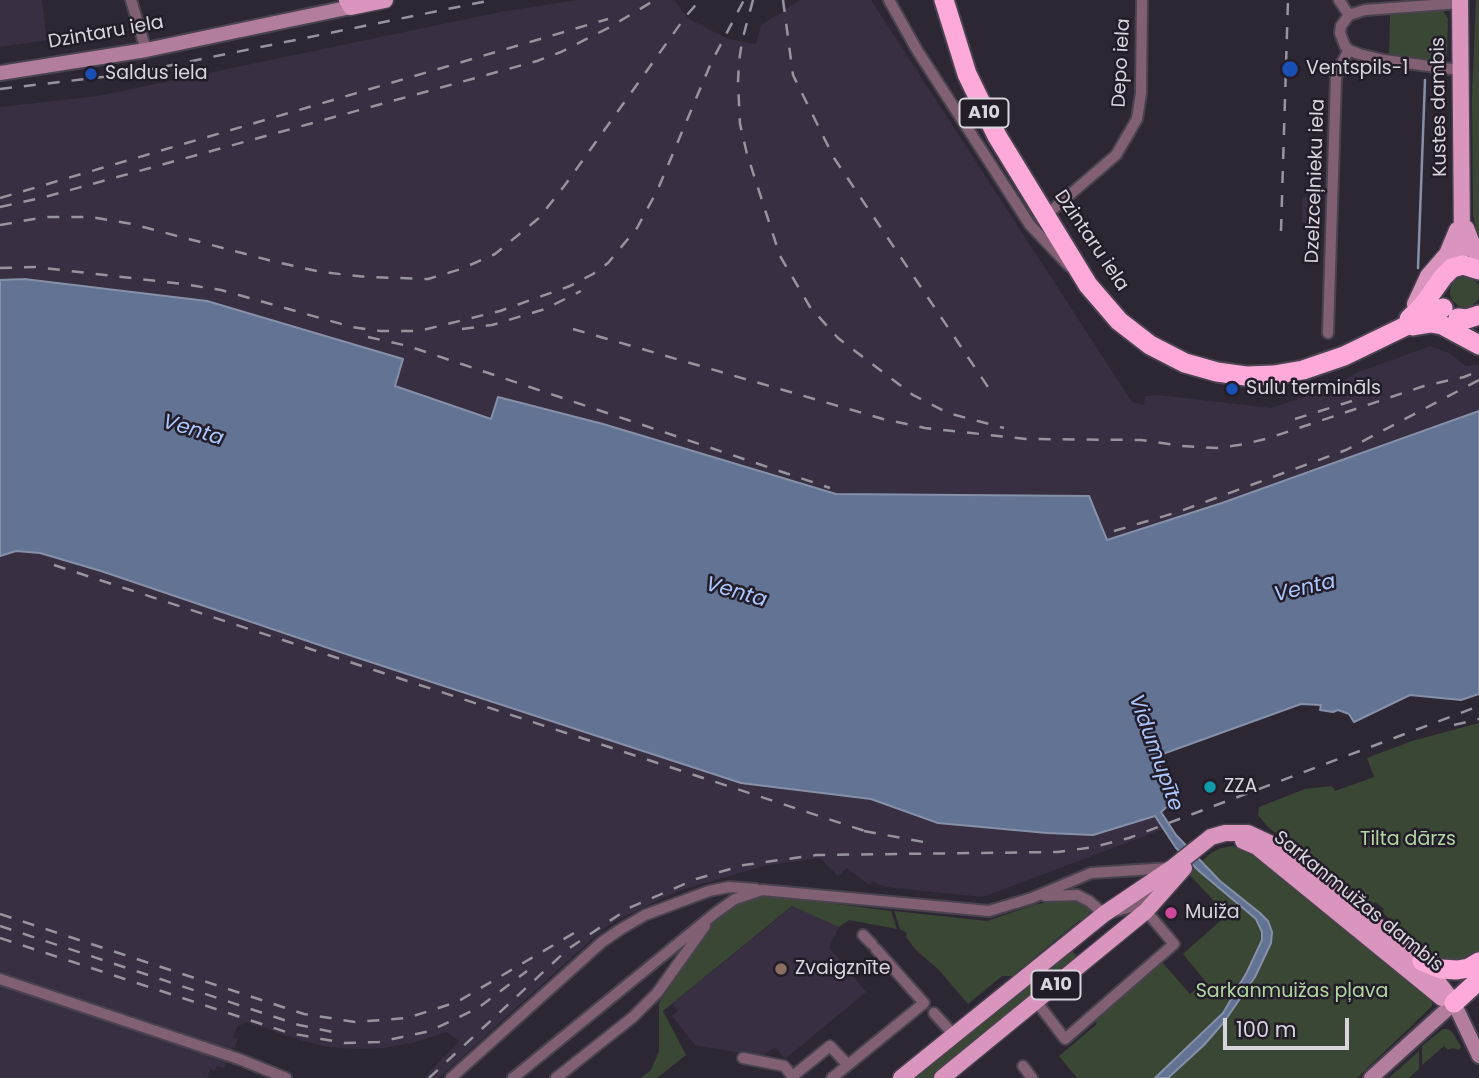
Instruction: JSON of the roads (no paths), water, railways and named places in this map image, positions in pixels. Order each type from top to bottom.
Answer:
[{"type":"highway","name":"Dzintaru iela","points":[[944,0],[975,95],[997,136],[1088,285],[1119,321],[1150,345],[1185,363],[1227,374],[1264,376],[1303,370],[1344,356],[1385,335]]},
{"type":"highway","points":[[1479,270],[1463,265],[1447,272],[1438,287],[1438,298],[1479,344]]},
{"type":"highway","name":"A10","points":[[1385,335],[1417,313],[1447,272]]},
{"type":"highway","points":[[1450,313],[1467,319],[1479,315]]},
{"type":"highway","name":"A10","points":[[1385,335],[1450,313]]},
{"type":"highway","points":[[1385,335],[1430,323],[1479,344]]},
{"type":"highway","name":"A10","points":[[1422,961],[1457,970],[1469,968],[1479,962]]},
{"type":"highway","points":[[1454,1003],[1479,980]]},
{"type":"main road","name":"Dzintaru iela","points":[[349,4],[385,0]]},
{"type":"main road","name":"Kustes dambis","points":[[1460,1],[1462,214]]},
{"type":"main road","points":[[1462,214],[1470,243],[1479,261]]},
{"type":"main road","points":[[1447,272],[1460,257],[1462,214]]},
{"type":"main road","points":[[1385,335],[1414,306],[1428,276],[1447,254],[1454,241],[1462,214]]},
{"type":"main road","name":"Sarkanmuižas dambis","points":[[901,1078],[1104,914],[1178,866],[1212,837],[1225,832],[1248,833],[1265,840],[1422,961],[1454,1003]]},
{"type":"main road","name":"Sarkanmuižas dambis","points":[[1201,849],[1227,840],[1257,847],[1446,1001],[1454,1003]]},
{"type":"main road","name":"Sarkanmuižas dambis","points":[[942,1078],[1146,911],[1165,888],[1178,866]]},
{"type":"street","points":[[131,0],[146,50]]},
{"type":"street","points":[[889,0],[917,50],[1030,225],[1088,285]]},
{"type":"street","name":"Depo iela","points":[[1045,216],[1116,155],[1137,119],[1142,0]]},
{"type":"street","points":[[1339,0],[1349,15],[1365,10],[1460,1]]},
{"type":"street","name":"Dzintaru iela","points":[[0,73],[146,50],[349,4]]},
{"type":"street","name":"Dzelzceļnieku iela","points":[[1328,333],[1336,78],[1349,50],[1340,33],[1341,26],[1349,15]]},
{"type":"street","points":[[1349,50],[1384,60],[1459,70]]},
{"type":"street","points":[[451,1078],[602,942],[645,915],[709,891],[729,887],[981,911],[1000,909],[1032,898],[1091,873],[1178,866]]},
{"type":"street","points":[[1089,901],[1085,891],[1086,880],[1091,873]]},
{"type":"street","points":[[1032,898],[1077,895],[1104,914],[1135,906],[1165,888]]},
{"type":"street","points":[[513,1078],[714,914],[735,899],[762,890]]},
{"type":"street","points":[[1036,1001],[1065,1039],[1174,944],[1146,911]]},
{"type":"street","points":[[556,1078],[633,1017],[657,993],[714,914]]},
{"type":"street","points":[[863,934],[954,1035]]},
{"type":"street","points":[[0,979],[239,1059],[286,1078]]},
{"type":"street","points":[[1371,1078],[1454,1003],[1479,1056]]},
{"type":"street","points":[[832,1078],[929,1008]]},
{"type":"street","points":[[743,1058],[784,1066],[790,1076],[830,1046],[848,1065]]},
{"type":"street","points":[[1023,1066],[1032,1078]]},
{"type":"water","points":[[24,279],[207,301],[403,359],[395,386],[491,419],[498,397],[603,424],[836,494],[1089,496],[1107,540],[1222,503],[1479,411],[1479,694],[1461,700],[1410,695],[1354,722],[1349,714],[1338,710],[1320,710],[1321,705],[1301,704],[1157,756],[1171,803],[1161,812],[1176,835],[1220,881],[1268,921],[1272,932],[1271,943],[1255,977],[1224,1022],[1204,1045],[1168,1078],[1155,1078],[1223,1013],[1247,972],[1262,940],[1262,932],[1256,919],[1176,848],[1155,816],[1093,835],[1047,833],[938,823],[871,799],[741,783],[101,571],[40,553],[16,551],[0,556],[0,280]]},
{"type":"waterway","points":[[1418,268],[1425,80]]},
{"type":"railway","points":[[0,89],[128,74],[492,0]]},
{"type":"railway","points":[[0,207],[45,197],[537,61],[610,27],[655,0]]},
{"type":"railway","points":[[0,225],[45,217],[91,217],[132,224],[321,272],[367,277],[428,279],[461,269],[495,254],[539,218],[700,0]]},
{"type":"railway","points":[[0,268],[35,267],[221,290],[352,327],[380,331],[419,331],[500,311],[570,286],[608,263],[637,228],[658,189],[711,63],[744,0]]},
{"type":"railway","points":[[753,0],[739,62],[740,124],[780,256],[810,307],[838,338],[913,395],[948,413],[1004,428]]},
{"type":"railway","points":[[783,0],[793,75],[834,158],[988,387]]},
{"type":"railway","points":[[1281,231],[1288,0]]},
{"type":"railway","points":[[0,198],[608,19]]},
{"type":"railway","points":[[462,329],[492,325],[545,309],[581,291]]},
{"type":"railway","points":[[573,329],[883,419],[925,428],[1026,439],[1141,440],[1217,448],[1269,438],[1424,386],[1479,371]]},
{"type":"railway","points":[[368,337],[408,346],[830,488]]},
{"type":"railway","points":[[1114,531],[1178,512],[1346,450],[1479,380]]},
{"type":"railway","points":[[1295,419],[1352,401]]},
{"type":"railway","points":[[54,565],[871,833]]},
{"type":"railway","points":[[429,1078],[568,949],[629,908],[696,879],[744,865],[816,855],[1058,852],[1094,847],[1129,838],[1479,706]]},
{"type":"railway","points":[[1454,725],[1479,719]]},
{"type":"railway","points":[[864,831],[929,843]]},
{"type":"railway","points":[[0,914],[304,1014],[355,1022],[407,1018],[457,1002],[574,933]]},
{"type":"railway","points":[[0,926],[299,1025],[333,1032]]},
{"type":"railway","points":[[0,938],[289,1033],[344,1043],[379,1042],[430,1031],[478,1008],[527,971]]},
{"type":"place","name":"Ventspils-1","points":[[1290,69]]},
{"type":"place","name":"Saldus iela","points":[[91,74]]},
{"type":"place","name":"Sulu termināls","points":[[1232,389]]},
{"type":"place","name":"ZZA","points":[[1210,787]]},
{"type":"place","name":"Muiža","points":[[1171,913]]},
{"type":"place","name":"Zvaigznīte","points":[[781,969]]},
{"type":"water label","name":"Venta","points":[[193,431]]},
{"type":"water label","name":"Venta","points":[[1305,589]]},
{"type":"water label","name":"Venta","points":[[736,593]]},
{"type":"water label","name":"Vidumupīte","points":[[1155,753]]},
{"type":"park label","name":"Tilta dārzs","points":[[1408,840]]},
{"type":"park label","name":"Sarkanmuižas pļava","points":[[1292,992]]}]
